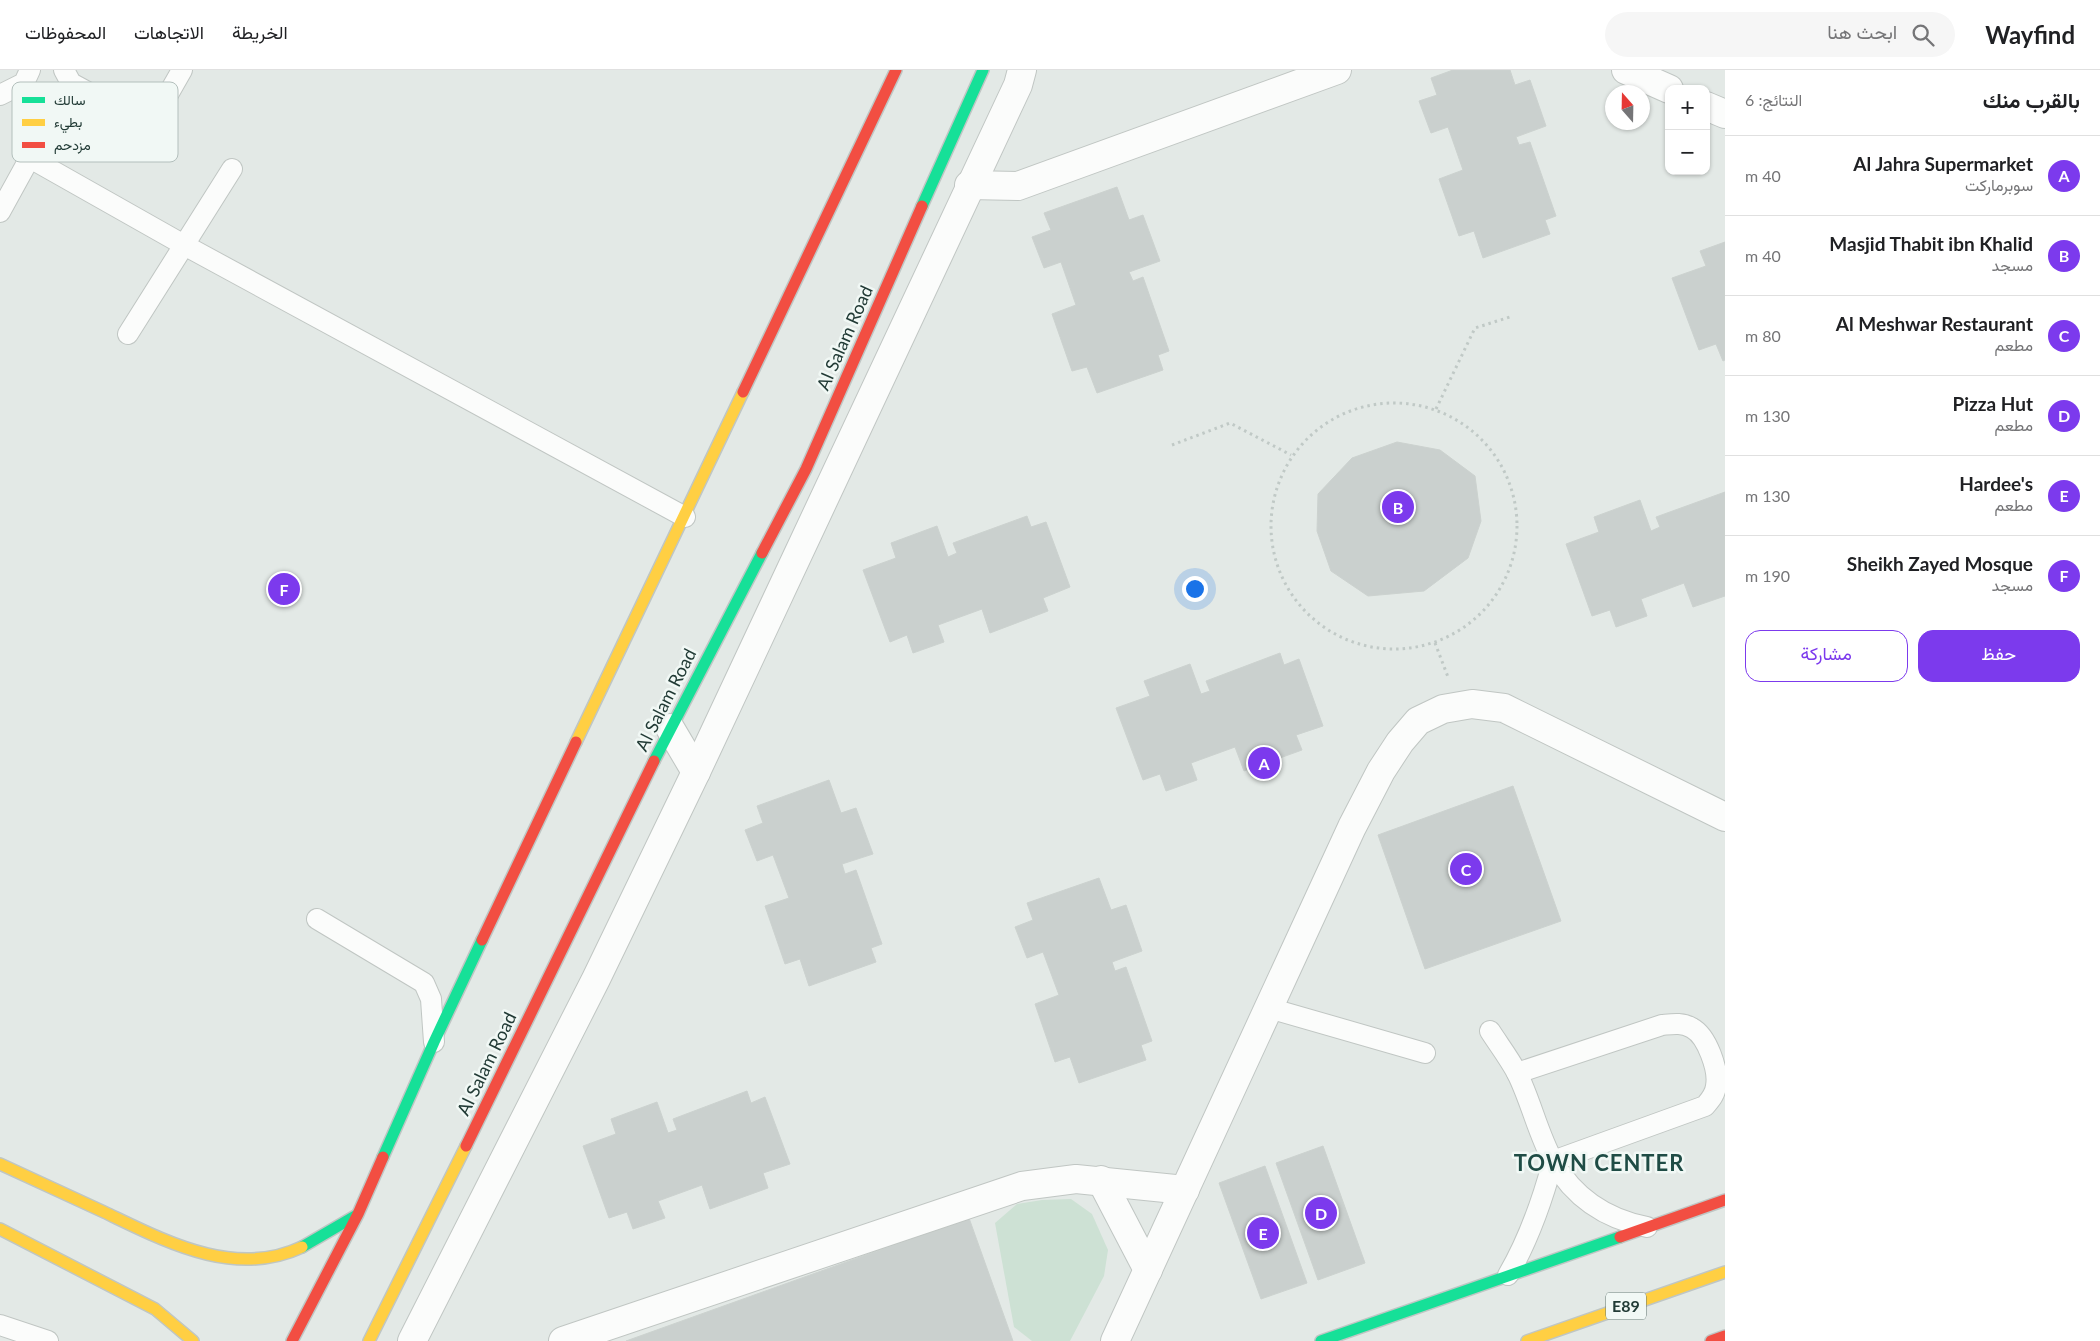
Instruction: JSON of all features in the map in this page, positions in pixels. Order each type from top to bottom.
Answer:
[{"type":"main road","points":[[292,1341],[358,1214],[434,1042],[896,70]]},
{"type":"main road","name":"Al Salam Road","points":[[369,1341],[558,960],[670,728],[806,469],[983,70]]},
{"type":"main road","points":[[0,1164],[182,1248],[223,1260],[259,1260],[292,1251],[320,1239],[358,1214]]},
{"type":"main road","points":[[1321,1341],[1725,1200]]},
{"type":"main road","points":[[0,1230],[156,1309],[193,1341]]},
{"type":"main road","name":"E89","points":[[1527,1341],[1725,1272]]},
{"type":"main road","points":[[1711,1341],[1725,1336]]},
{"type":"street","points":[[412,1341],[596,979],[696,772],[969,186],[1018,85],[1022,70]]},
{"type":"street","points":[[969,186],[1018,186],[1337,70]]},
{"type":"street","points":[[1626,70],[1665,87]]},
{"type":"street","points":[[1710,108],[1725,114]]},
{"type":"street","points":[[1117,1340],[1352,827],[1400,742],[1418,721],[1443,709],[1472,704],[1504,708],[1725,817]]},
{"type":"street","points":[[670,728],[696,772]]},
{"type":"street","points":[[563,1341],[1022,1186],[1076,1179],[1101,1180],[1185,1190]]},
{"type":"street","points":[[1101,1180],[1148,1270]]},
{"type":"lane","points":[[24,82],[30,70]]},
{"type":"lane","points":[[175,82],[182,70]]},
{"type":"lane","points":[[0,95],[12,89]]},
{"type":"lane","points":[[0,212],[28,162]]},
{"type":"lane","points":[[37,162],[184,245],[684,517]]},
{"type":"lane","points":[[128,334],[232,170]]},
{"type":"lane","points":[[317,919],[424,982],[431,998],[434,1042]]},
{"type":"lane","points":[[1269,1008],[1425,1053]]},
{"type":"lane","points":[[1517,1073],[1662,1025],[1677,1023],[1692,1028],[1704,1038],[1710,1052],[1716,1086],[1712,1097],[1704,1106],[1553,1162]]},
{"type":"lane","points":[[1490,1031],[1517,1073],[1553,1162],[1579,1196],[1615,1219],[1646,1227]]},
{"type":"lane","points":[[1508,1275],[1534,1224],[1553,1162]]},
{"type":"lane","points":[[0,1325],[48,1341]]},
{"type":"path","points":[[1436,409],[1475,328],[1512,316]]},
{"type":"path","points":[[1396,402],[1436,409],[1470,427],[1496,455],[1512,489],[1518,526],[1512,564],[1495,598],[1469,625],[1435,643],[1398,650],[1360,646],[1325,630],[1297,605],[1278,572],[1269,533],[1274,492],[1291,456],[1319,427],[1356,408],[1396,402]]},
{"type":"path","points":[[1172,445],[1230,423],[1291,456]]},
{"type":"green space","points":[[1071,1199],[1092,1214],[1108,1250],[1104,1276],[1070,1341],[1032,1341],[1014,1327],[995,1223],[1017,1204],[1042,1200]]},
{"type":"building","points":[[1453,70],[1510,70],[1515,85],[1530,80],[1546,126],[1516,137],[1519,145],[1530,142],[1556,216],[1545,220],[1550,234],[1483,258],[1474,231],[1459,236],[1439,179],[1463,170],[1448,127],[1431,133],[1419,101],[1437,95],[1431,78]]},
{"type":"building","points":[[1117,187],[1129,220],[1143,215],[1160,261],[1129,272],[1133,281],[1143,277],[1169,351],[1158,355],[1163,370],[1097,393],[1087,367],[1072,371],[1052,314],[1076,305],[1061,262],[1044,268],[1032,237],[1051,230],[1044,213]]},
{"type":"building","points":[[1725,242],[1725,360],[1723,361],[1716,344],[1699,350],[1672,278],[1706,266],[1700,251]]},
{"type":"building","points":[[1397,442],[1440,450],[1475,476],[1481,521],[1468,558],[1424,591],[1368,596],[1331,571],[1317,531],[1318,494],[1352,458]]},
{"type":"building","points":[[1725,492],[1725,596],[1693,607],[1684,583],[1641,599],[1647,616],[1616,627],[1610,610],[1592,616],[1566,544],[1599,532],[1594,517],[1640,500],[1651,531],[1660,527],[1656,517]]},
{"type":"building","points":[[1027,516],[1031,527],[1046,522],[1070,587],[1043,598],[1048,611],[990,633],[982,609],[938,625],[944,642],[913,653],[907,635],[890,642],[863,570],[896,558],[891,543],[937,526],[948,557],[957,553],[953,543]]},
{"type":"building","points":[[1280,653],[1284,665],[1299,659],[1323,726],[1296,735],[1302,750],[1244,771],[1235,747],[1191,763],[1197,780],[1166,791],[1160,774],[1143,780],[1116,708],[1150,696],[1144,681],[1190,664],[1201,694],[1210,691],[1206,681]]},
{"type":"building","points":[[829,780],[841,813],[856,808],[873,854],[842,864],[845,874],[856,870],[882,944],[871,948],[876,962],[809,986],[800,959],[785,964],[765,906],[789,898],[773,855],[757,861],[745,830],[763,823],[757,806]]},
{"type":"building","points":[[1513,786],[1561,921],[1425,969],[1378,835]]},
{"type":"building","points":[[1099,878],[1111,910],[1126,905],[1142,951],[1112,962],[1115,971],[1126,967],[1152,1041],[1141,1045],[1146,1060],[1079,1083],[1070,1057],[1055,1062],[1035,1004],[1059,995],[1043,952],[1027,958],[1015,927],[1033,920],[1027,903]]},
{"type":"building","points":[[747,1091],[751,1103],[765,1097],[790,1164],[763,1173],[768,1188],[710,1209],[702,1185],[658,1201],[665,1218],[633,1229],[627,1212],[609,1218],[583,1146],[616,1134],[611,1119],[657,1102],[668,1133],[677,1130],[673,1119]]},
{"type":"building","points":[[1323,1146],[1365,1263],[1318,1280],[1276,1163]]},
{"type":"building","points":[[1265,1166],[1307,1283],[1261,1299],[1219,1183]]},
{"type":"building","points":[[969,1218],[1013,1341],[626,1341]]},
{"type":"traffic: fast","points":[[922,206],[983,70]]},
{"type":"traffic: fast","points":[[654,761],[762,553]]},
{"type":"traffic: fast","points":[[383,1157],[482,940]]},
{"type":"traffic: fast","points":[[302,1247],[357,1215]]},
{"type":"traffic: fast","points":[[1321,1341],[1620,1237]]},
{"type":"traffic: slow","points":[[576,742],[743,392]]},
{"type":"traffic: slow","points":[[369,1341],[466,1146]]},
{"type":"traffic: slow","points":[[0,1164],[151,1234],[200,1252],[226,1258],[251,1259],[276,1256],[302,1247]]},
{"type":"traffic: slow","points":[[0,1229],[155,1309],[193,1341]]},
{"type":"traffic: slow","points":[[1527,1341],[1725,1272]]},
{"type":"traffic: jam","points":[[743,392],[896,70]]},
{"type":"traffic: jam","points":[[762,553],[806,469],[922,206]]},
{"type":"traffic: jam","points":[[482,940],[576,742]]},
{"type":"traffic: jam","points":[[466,1146],[654,761]]},
{"type":"traffic: jam","points":[[292,1341],[358,1214],[383,1157]]},
{"type":"traffic: jam","points":[[1620,1237],[1725,1200]]},
{"type":"traffic: jam","points":[[1711,1341],[1725,1336]]},
{"type":"place","name":"Masjid Thabit ibn Khalid","points":[[1398,507]]},
{"type":"place","name":"Sheikh Zayed Mosque","points":[[284,589]]},
{"type":"place","name":"Al Jahra Supermarket","points":[[1264,763]]},
{"type":"place","name":"Al Meshwar Restaurant","points":[[1466,869]]},
{"type":"place","name":"Pizza Hut","points":[[1321,1213]]},
{"type":"place","name":"Hardee's","points":[[1263,1233]]},
{"type":"district","name":"TOWN CENTER","points":[[1599,1163]]}]
